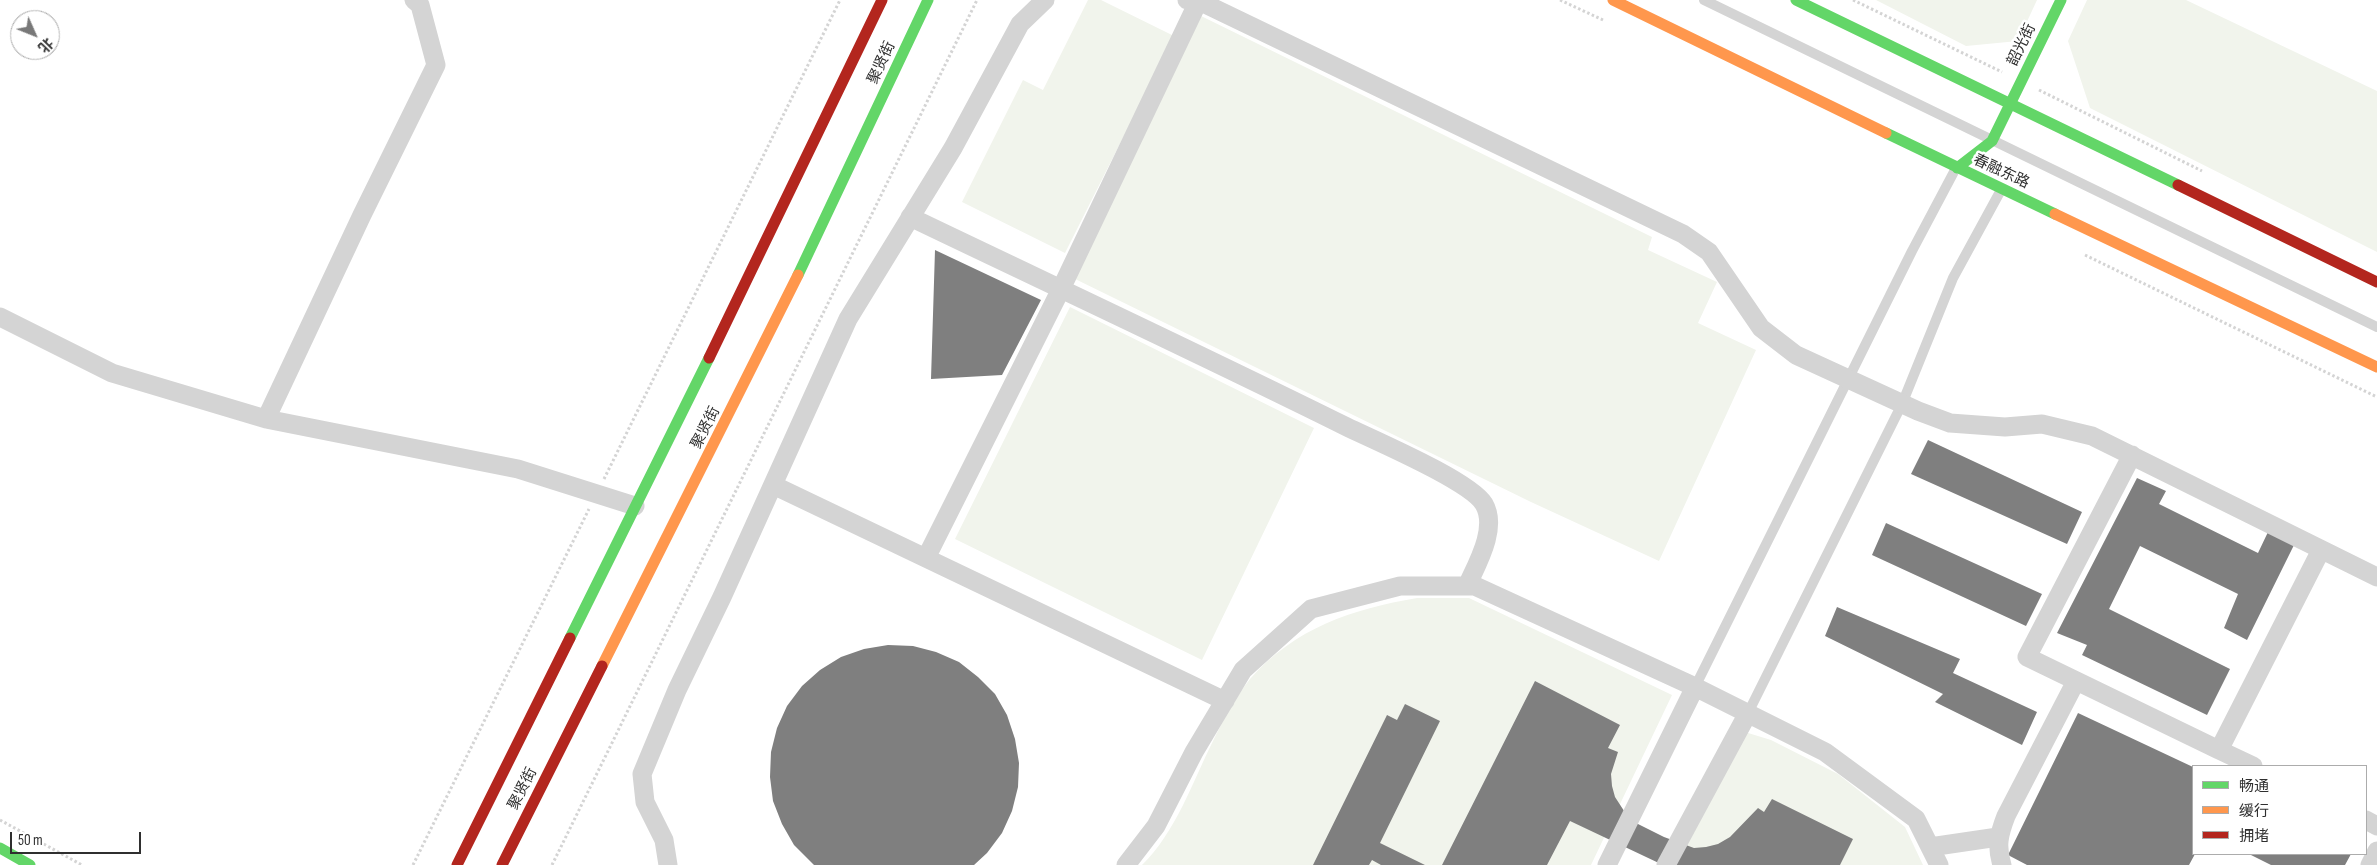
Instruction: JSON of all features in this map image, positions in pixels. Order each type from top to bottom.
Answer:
[{"type":"main road","name":"聚贤街","points":[[458,865],[636,506],[882,0]]},
{"type":"main road","name":"聚贤街","points":[[502,865],[767,340],[928,0]]},
{"type":"main road","name":"春融东路","points":[[1613,0],[1957,168],[2377,367]]},
{"type":"main road","points":[[1796,0],[2377,282]]},
{"type":"main road","name":"韶光街","points":[[1993,146],[2011,103],[2061,0]]},
{"type":"main road","points":[[1957,168],[1993,146]]},
{"type":"main road","points":[[1998,170],[2002,189]]},
{"type":"main road","points":[[0,848],[30,865]]},
{"type":"street","points":[[266,419],[362,215],[436,66],[420,5],[414,0]]},
{"type":"street","points":[[668,865],[664,840],[645,802],[642,774],[677,690],[848,319],[953,148],[1020,24],[1045,0]]},
{"type":"street","points":[[926,558],[1061,289],[1192,1],[1683,234],[1709,252],[1761,328],[1796,354],[1902,404],[1950,423],[2005,427],[2042,424],[2092,436],[2377,577]]},
{"type":"street","points":[[910,217],[1410,457],[1472,490],[1483,502],[1489,513],[1485,547],[1467,586]]},
{"type":"street","points":[[0,318],[112,373],[266,419],[518,469],[636,506]]},
{"type":"street","points":[[2132,455],[2027,658],[2251,765]]},
{"type":"street","points":[[773,485],[1225,701]]},
{"type":"street","points":[[2219,750],[2321,550]]},
{"type":"street","points":[[1126,865],[1156,826],[1194,752],[1243,670],[1311,609],[1400,586],[1474,586],[1695,687],[1826,752],[1916,819],[1939,865]]},
{"type":"street","points":[[2002,865],[1998,853],[1998,837],[2006,816],[2076,681]]},
{"type":"street","points":[[1607,865],[1695,687]]},
{"type":"street","points":[[1666,865],[1748,714]]},
{"type":"street","points":[[1930,847],[1998,837]]},
{"type":"street","points":[[2370,865],[2377,851]]},
{"type":"lane","points":[[1704,0],[1993,146],[2377,327]]},
{"type":"lane","points":[[1695,687],[1912,251],[1957,168]]},
{"type":"lane","points":[[1748,714],[1902,404],[1953,278],[2002,189]]},
{"type":"path","points":[[413,865],[840,0]]},
{"type":"path","points":[[552,865],[977,0]]},
{"type":"path","points":[[1853,0],[2022,81],[2208,174]]},
{"type":"path","points":[[0,820],[82,865]]},
{"type":"shaded area","points":[[1088,0],[1101,0],[1174,36],[1065,253],[962,202],[1023,80],[1043,90]]},
{"type":"shaded area","points":[[1876,0],[2037,0],[2018,41],[1966,46]]},
{"type":"shaded area","points":[[2087,0],[2186,0],[2377,91],[2377,252],[2090,108],[2068,41]]},
{"type":"shaded area","points":[[1199,15],[1652,237],[1648,250],[1717,282],[1698,323],[1756,350],[1659,561],[1531,502],[1069,276]]},
{"type":"shaded area","points":[[1070,307],[1314,428],[1202,660],[955,539]]},
{"type":"shaded area","points":[[1417,598],[1469,598],[1672,695],[1591,865],[1142,865],[1154,852],[1174,822],[1225,717],[1250,679],[1267,661],[1305,634],[1347,615]]},
{"type":"shaded area","points":[[1735,729],[1771,740],[1838,774],[1905,827],[1923,865],[1668,865]]},
{"type":"building","points":[[935,250],[1041,300],[1002,375],[931,379]]},
{"type":"building","points":[[1928,440],[2082,512],[2067,544],[1911,474]]},
{"type":"building","points":[[2137,478],[2166,491],[2159,504],[2258,553],[2268,532],[2294,545],[2247,640],[2224,628],[2238,594],[2140,546],[2109,609],[2230,669],[2207,715],[2082,655],[2087,645],[2057,633]]},
{"type":"building","points":[[1886,523],[2042,594],[2026,626],[1872,555]]},
{"type":"building","points":[[1837,607],[1960,659],[1953,673],[2037,712],[2022,745],[1935,702],[1943,694],[1825,636]]},
{"type":"building","points":[[888,645],[913,646],[936,652],[959,662],[995,694],[1007,715],[1015,739],[1019,763],[1018,787],[1012,811],[1002,833],[987,853],[974,865],[814,865],[794,845],[782,824],[773,801],[770,777],[771,752],[777,728],[787,706],[802,686],[820,670],[841,657],[864,649]]},
{"type":"building","points":[[1535,681],[1620,725],[1608,748],[1618,752],[1611,774],[1612,786],[1615,797],[1628,817],[1634,822],[1664,837],[1694,848],[1706,847],[1718,844],[1730,837],[1758,808],[1764,812],[1772,799],[1853,839],[1840,865],[1663,865],[1570,821],[1547,865],[1442,865]]},
{"type":"building","points":[[1405,704],[1440,721],[1380,843],[1425,865],[1381,865],[1372,860],[1369,865],[1313,865],[1387,715],[1397,720]]},
{"type":"building","points":[[2078,713],[2192,767],[2192,855],[2194,855],[2189,865],[2027,865],[2008,855]]},
{"type":"building","points":[[2251,855],[2350,855],[2345,865],[2271,865]]},
{"type":"traffic: fast","points":[[798,275],[928,0]]},
{"type":"traffic: fast","points":[[1796,0],[2178,185]]},
{"type":"traffic: fast","points":[[1957,168],[1992,141],[2061,0]]},
{"type":"traffic: fast","points":[[1886,133],[2055,214]]},
{"type":"traffic: fast","points":[[570,638],[709,358]]},
{"type":"traffic: fast","points":[[0,848],[30,865]]},
{"type":"traffic: slow","points":[[1613,0],[1886,133]]},
{"type":"traffic: slow","points":[[2055,214],[2377,367]]},
{"type":"traffic: slow","points":[[602,666],[798,275]]},
{"type":"traffic: jam","points":[[709,358],[882,0]]},
{"type":"traffic: jam","points":[[2178,185],[2377,282]]},
{"type":"traffic: jam","points":[[457,865],[570,638]]},
{"type":"traffic: jam","points":[[502,865],[602,666]]}]
